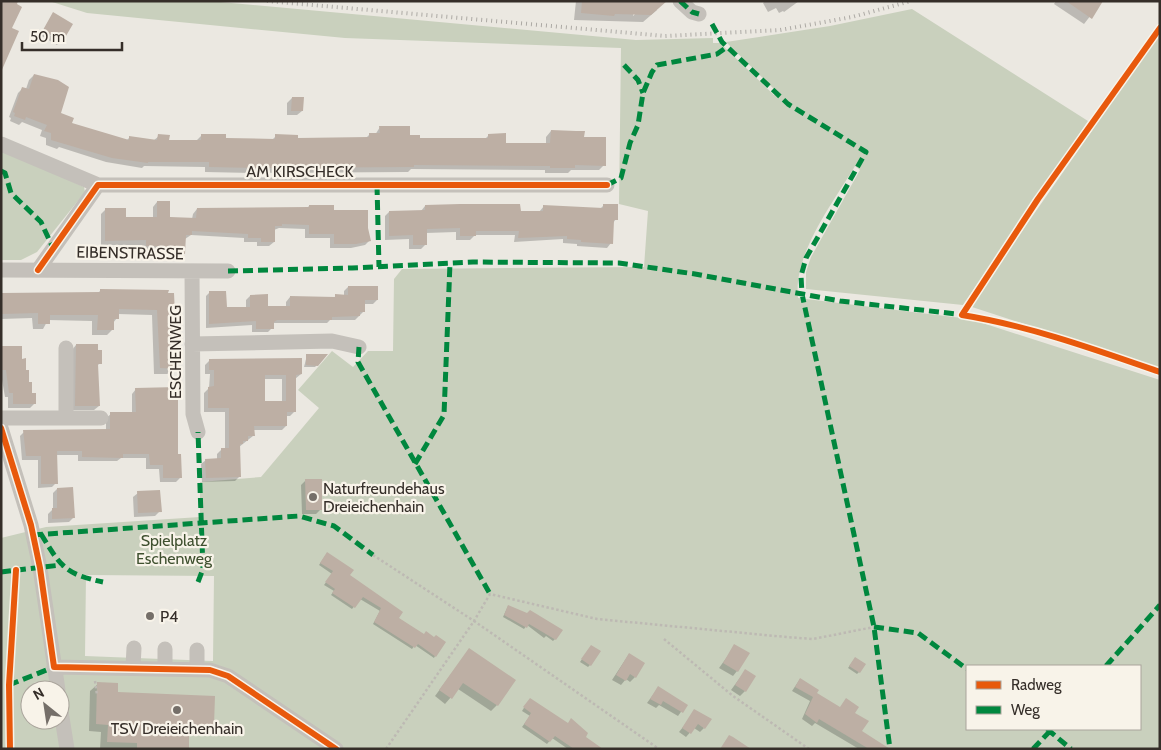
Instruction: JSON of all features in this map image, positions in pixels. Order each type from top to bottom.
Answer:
[{"type":"street","points":[[680,1],[692,12],[698,14]]},
{"type":"street","name":"AM KIRSCHECK","points":[[1,144],[98,184],[607,185]]},
{"type":"street","points":[[38,270],[98,184]]},
{"type":"street","name":"EIBENSTRASSE","points":[[1,270],[228,271]]},
{"type":"street","name":"ESCHENWEG","points":[[192,272],[193,414],[198,432]]},
{"type":"street","points":[[192,344],[332,341],[359,347]]},
{"type":"street","points":[[66,348],[66,417]]},
{"type":"street","points":[[1,418],[101,418]]},
{"type":"street","points":[[1,428],[5,451],[31,525],[40,568],[56,680]]},
{"type":"street","points":[[133,667],[134,648]]},
{"type":"street","points":[[165,649],[166,668]]},
{"type":"street","points":[[197,650],[197,669]]},
{"type":"street","points":[[54,667],[197,669],[228,676],[336,749]]},
{"type":"street","points":[[64,730],[67,749]]},
{"type":"path","points":[[373,555],[474,621],[659,749]]},
{"type":"path","points":[[386,749],[474,621],[490,594],[597,619],[786,637],[813,638],[874,627]]},
{"type":"path","points":[[664,639],[733,696],[809,749]]},
{"type":"green space","name":"Spielplatz Eschenweg","points":[[49,1],[210,1],[636,40],[713,38],[713,43],[720,43],[774,95],[777,92],[726,42],[830,26],[912,9],[1088,121],[963,305],[806,289],[806,272],[811,257],[860,170],[855,166],[816,229],[808,247],[798,281],[798,298],[970,319],[1160,380],[1160,749],[1,749],[1,538],[46,527],[200,517],[200,482],[261,477],[319,408],[298,390],[332,351],[353,367],[368,351],[393,351],[394,279],[402,269],[644,267],[648,211],[619,204],[621,48],[345,38],[87,13]],"holes":[[[86,575],[214,576],[213,661],[85,656]]]},
{"type":"green space","points":[[1160,33],[1160,368],[972,307],[979,293]]},
{"type":"green space","points":[[1,149],[84,187],[85,192],[37,252],[21,260],[1,260]]},
{"type":"building","points":[[1,1],[18,1],[17,4],[22,7],[12,28],[19,31],[1,72]]},
{"type":"building","points":[[582,1],[667,1],[651,15],[615,14],[614,16],[581,13]]},
{"type":"building","points":[[1066,1],[1103,1],[1092,19]]},
{"type":"building","points":[[53,12],[73,24],[63,41],[43,30]]},
{"type":"building","points":[[34,74],[58,80],[69,87],[61,113],[74,118],[72,123],[129,140],[129,136],[157,140],[158,134],[170,135],[169,140],[201,140],[201,134],[226,134],[226,138],[275,139],[275,134],[298,135],[298,138],[369,137],[369,133],[380,133],[379,126],[410,126],[410,135],[420,135],[420,138],[488,138],[488,134],[506,133],[506,143],[550,143],[551,130],[585,131],[584,137],[606,137],[606,166],[575,165],[575,168],[550,168],[550,166],[414,165],[414,167],[259,168],[209,167],[209,162],[148,163],[112,158],[51,140],[51,133],[44,131],[47,125],[26,117],[25,120],[14,116],[15,113],[13,112],[22,87],[29,89]]},
{"type":"building","points":[[292,97],[304,97],[303,111],[291,111]]},
{"type":"building","points":[[157,201],[170,201],[170,217],[196,218],[197,208],[334,205],[334,210],[368,210],[368,228],[371,241],[356,244],[334,244],[334,234],[309,234],[309,225],[282,224],[282,226],[275,226],[275,242],[261,242],[261,238],[248,238],[248,234],[192,231],[192,235],[186,235],[185,254],[169,254],[170,247],[146,246],[146,240],[105,241],[105,208],[126,208],[126,217],[157,217]]},
{"type":"building","points":[[520,204],[521,211],[543,211],[543,205],[603,208],[603,204],[618,204],[618,220],[614,220],[613,244],[581,242],[581,240],[567,239],[567,236],[518,238],[519,231],[476,231],[476,236],[460,236],[460,228],[427,229],[427,245],[413,245],[413,235],[389,236],[389,211],[425,210],[425,205]]},
{"type":"building","points":[[348,286],[378,286],[378,300],[365,300],[365,312],[360,312],[360,316],[332,317],[332,320],[277,320],[274,322],[274,329],[256,329],[256,321],[209,324],[209,291],[226,291],[227,307],[250,307],[250,295],[268,294],[268,306],[290,306],[290,296],[335,297],[335,294],[348,295]]},
{"type":"building","points":[[100,289],[169,290],[168,293],[174,293],[175,314],[179,317],[178,369],[160,368],[157,310],[119,309],[119,319],[114,319],[114,330],[97,330],[98,315],[50,315],[50,324],[38,324],[38,313],[1,314],[1,293],[100,292]]},
{"type":"building","points":[[76,344],[98,344],[98,350],[102,350],[102,364],[98,364],[100,406],[75,406]]},
{"type":"building","points":[[1,346],[22,346],[22,359],[26,358],[26,370],[29,370],[29,382],[32,382],[32,393],[36,393],[36,404],[13,404],[13,393],[9,393],[6,370],[2,370]]},
{"type":"building","points":[[306,354],[328,354],[318,366],[306,365]]},
{"type":"building","points":[[302,358],[302,374],[296,375],[296,412],[287,412],[287,426],[254,426],[255,436],[248,436],[248,441],[243,441],[243,444],[240,444],[241,477],[206,478],[205,459],[221,458],[221,448],[229,448],[229,408],[208,408],[208,387],[214,386],[214,370],[209,370],[209,359]],"holes":[[[265,375],[286,375],[286,401],[265,401]]]},
{"type":"building","points":[[178,387],[178,454],[181,454],[182,478],[163,478],[163,465],[150,465],[149,454],[123,454],[123,458],[82,457],[82,451],[57,451],[58,484],[41,484],[41,456],[26,456],[23,430],[110,429],[110,412],[136,412],[135,388]]},
{"type":"building","points":[[305,479],[322,479],[322,510],[306,510]]},
{"type":"building","points":[[73,487],[75,518],[52,519],[52,508],[57,508],[57,488]]},
{"type":"building","points":[[160,490],[162,512],[138,513],[137,491]]},
{"type":"building","points":[[327,552],[354,570],[350,575],[403,612],[399,618],[424,634],[426,631],[446,642],[436,657],[418,644],[415,648],[374,622],[381,608],[363,597],[355,608],[332,593],[335,589],[325,582],[333,571],[320,563]]},
{"type":"building","points":[[508,605],[527,613],[530,610],[563,630],[556,640],[529,624],[527,628],[504,615]]},
{"type":"building","points":[[734,644],[750,653],[738,672],[723,663]]},
{"type":"building","points":[[591,645],[601,651],[591,666],[581,659]]},
{"type":"building","points":[[469,648],[516,680],[498,706],[463,683],[452,699],[439,690]]},
{"type":"building","points":[[629,653],[645,663],[636,678],[630,674],[626,681],[616,675]]},
{"type":"building","points":[[855,657],[866,664],[860,673],[849,666]]},
{"type":"building","points":[[745,669],[756,676],[746,692],[735,685]]},
{"type":"building","points":[[800,678],[819,690],[817,693],[840,707],[846,698],[859,707],[855,713],[869,721],[862,731],[890,749],[869,749],[819,719],[817,723],[805,714],[813,697],[795,687]]},
{"type":"building","points":[[97,682],[118,683],[118,692],[215,696],[214,725],[189,725],[189,749],[137,749],[137,743],[107,742],[108,725],[96,724]]},
{"type":"building","points":[[658,686],[688,705],[683,713],[663,701],[661,705],[650,699]]},
{"type":"building","points":[[530,698],[568,723],[571,718],[588,733],[586,737],[603,749],[574,749],[555,736],[550,742],[524,724],[531,713],[523,707]]},
{"type":"building","points":[[694,709],[712,719],[705,729],[698,724],[691,734],[682,728]]},
{"type":"building","points":[[729,735],[733,737],[751,749],[720,749]]},
{"type":"railway","points":[[267,1],[665,36],[780,30],[852,17],[911,1]]},
{"type":"marked path","points":[[680,1],[692,12],[699,14]]},
{"type":"marked path","points":[[712,24],[722,42],[788,104],[866,152],[806,258],[801,276],[802,294],[874,627],[890,749]]},
{"type":"marked path","points":[[607,185],[621,178],[630,143],[638,125],[643,93],[657,65],[717,54],[727,47]]},
{"type":"marked path","points":[[624,65],[638,80],[643,93]]},
{"type":"marked path","points":[[1,171],[5,173],[11,193],[41,222],[53,248]]},
{"type":"marked path","points":[[377,185],[379,267]]},
{"type":"marked path","points":[[228,271],[352,268],[473,262],[619,263],[695,274],[840,301],[966,315]]},
{"type":"marked path","points":[[415,464],[444,415],[450,263]]},
{"type":"marked path","points":[[359,347],[358,362],[490,594]]},
{"type":"marked path","points":[[198,432],[203,569],[198,582]]},
{"type":"marked path","points":[[33,535],[299,516],[334,526],[373,555]]},
{"type":"marked path","points":[[41,534],[59,562],[65,567],[80,576],[103,582]]},
{"type":"marked path","points":[[1,572],[61,565]]},
{"type":"marked path","points":[[1107,665],[1160,605]]},
{"type":"marked path","points":[[874,627],[918,633],[966,668]]},
{"type":"marked path","points":[[9,685],[54,667]]},
{"type":"marked path","points":[[1048,730],[1071,749]]},
{"type":"marked path","points":[[1033,749],[1051,730]]},
{"type":"cycle path","points":[[1160,28],[1038,199],[962,315],[1037,332],[1160,372]]},
{"type":"cycle path","points":[[38,270],[98,185],[607,185]]},
{"type":"cycle path","points":[[1,428],[31,525],[40,568],[54,667],[210,670],[228,676],[336,749]]},
{"type":"cycle path","points":[[10,749],[9,685],[16,570]]},
{"type":"place","name":"Naturfreundehaus Dreieichenhain","points":[[313,497]]},
{"type":"place","name":"P4","points":[[150,616]]},
{"type":"place","name":"TSV Dreieichenhain","points":[[177,710]]}]
